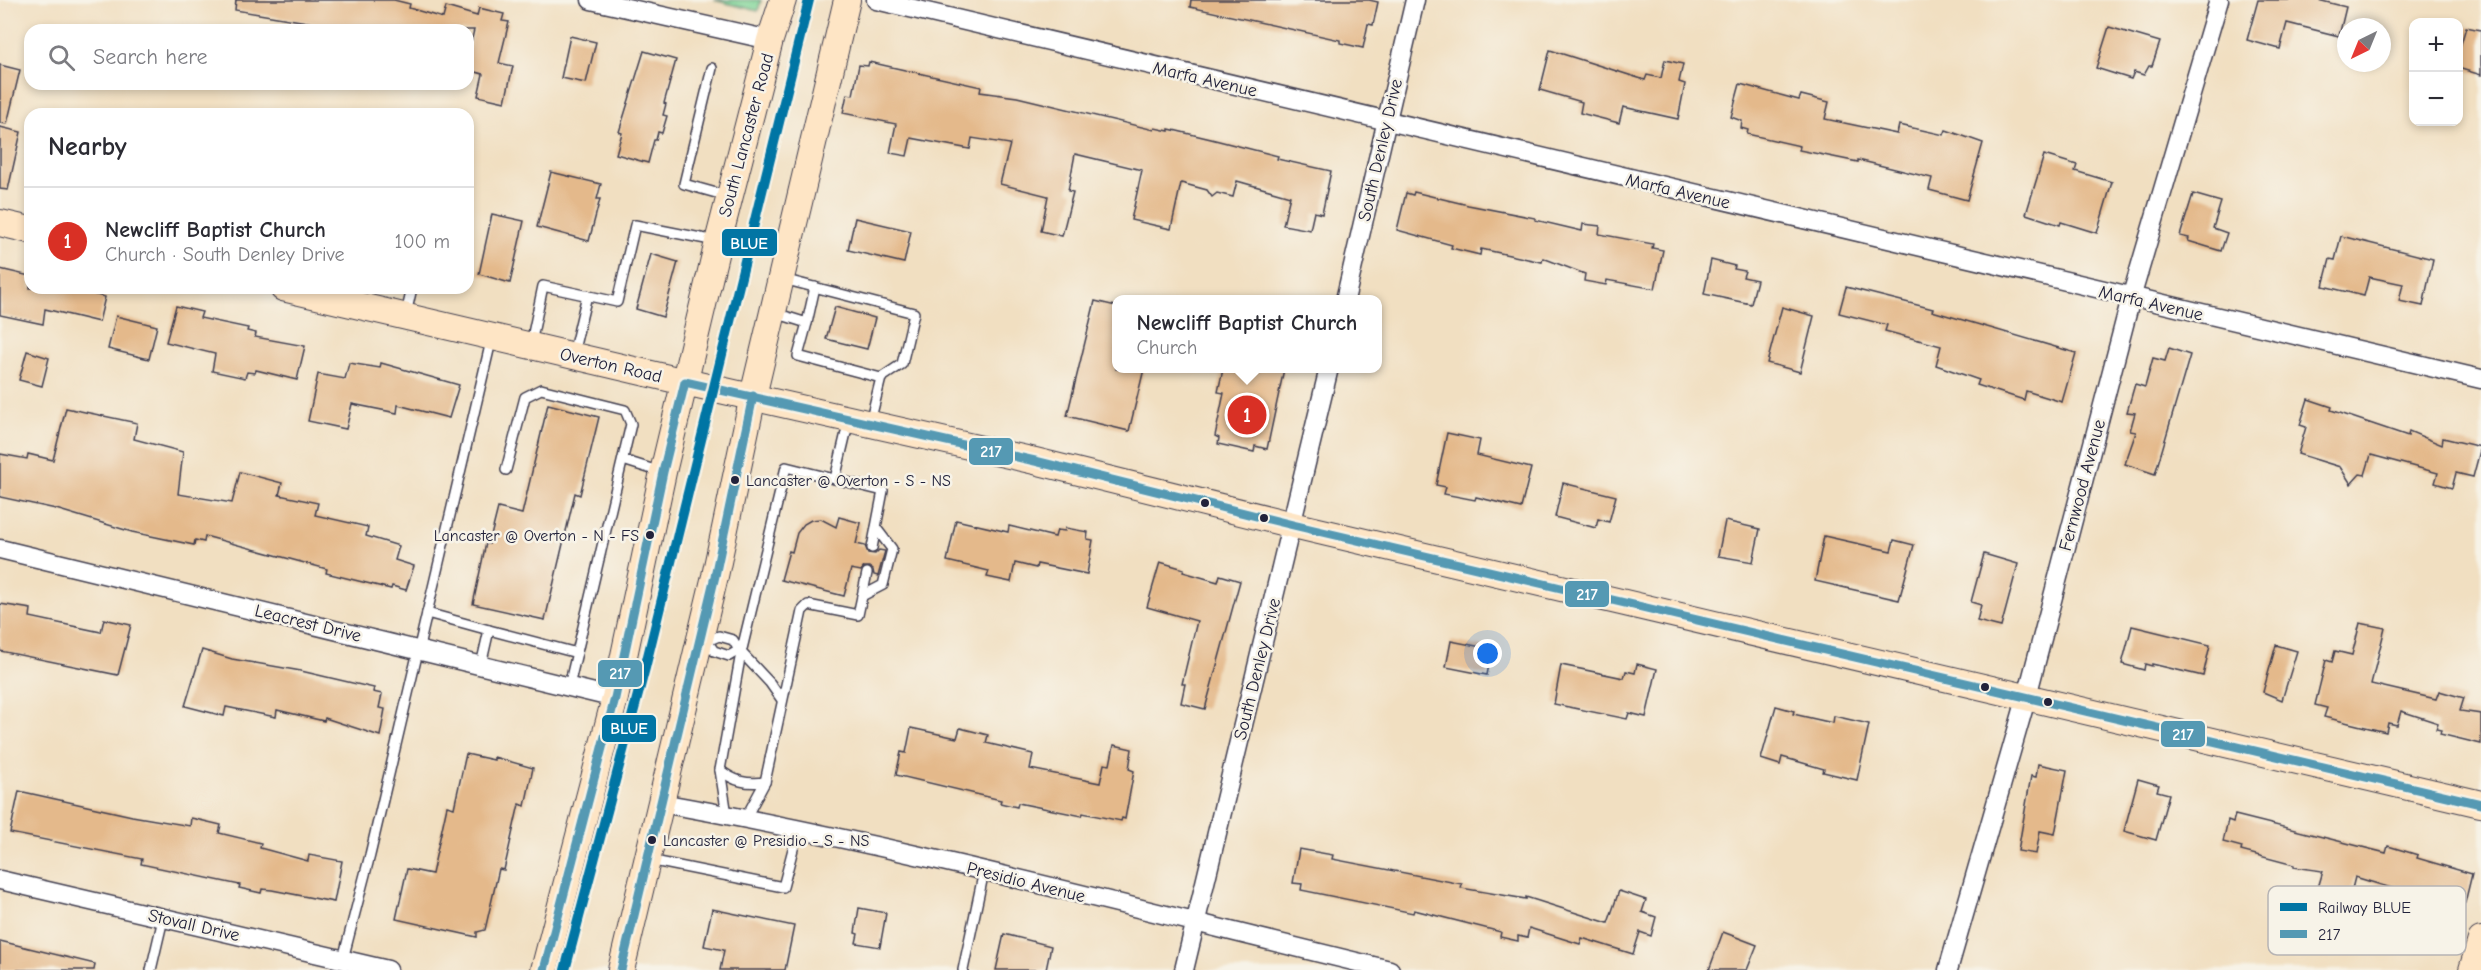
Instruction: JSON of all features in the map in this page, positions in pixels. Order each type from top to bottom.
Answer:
[{"type":"street","points":[[591,0],[770,40]]},
{"type":"street","name":"South Lancaster Road","points":[[544,970],[615,698],[663,472],[729,196],[770,40],[783,0]]},
{"type":"street","points":[[621,970],[661,803],[704,640],[753,396],[846,0]]},
{"type":"street","name":"Marfa Avenue","points":[[876,0],[2481,380]]},
{"type":"street","name":"South Denley Drive","points":[[1346,295],[1415,0]]},
{"type":"street","name":"Fernwood Avenue","points":[[1948,970],[2027,696],[2131,298],[2219,0]]},
{"type":"street","points":[[0,223],[24,229]]},
{"type":"street","name":"Overton Road","points":[[319,294],[405,317],[1035,461],[1293,525],[2481,804]]},
{"type":"street","name":"South Denley Drive","points":[[1184,970],[1328,373]]},
{"type":"street","name":"Leacrest Drive","points":[[0,549],[615,698]]},
{"type":"street","name":"Presidio Avenue","points":[[661,803],[798,830],[984,871],[1390,970]]},
{"type":"street","name":"Stovall Drive","points":[[0,880],[388,970]]},
{"type":"street","points":[[2472,970],[2481,940]]},
{"type":"lane","points":[[712,68],[684,184],[729,196]]},
{"type":"lane","points":[[530,346],[543,286],[617,302],[635,225],[718,242]]},
{"type":"lane","points":[[782,279],[914,313],[902,364],[881,378],[835,478]]},
{"type":"lane","points":[[815,287],[798,356],[881,378]]},
{"type":"lane","points":[[405,317],[411,294]]},
{"type":"lane","points":[[572,355],[587,295]]},
{"type":"lane","points":[[774,313],[807,322]]},
{"type":"lane","points":[[343,959],[370,855],[492,337]]},
{"type":"lane","points":[[506,470],[525,397],[541,389],[625,410],[631,424],[569,686]]},
{"type":"lane","points":[[623,460],[663,472]]},
{"type":"lane","points":[[736,817],[720,770],[740,652],[786,467],[884,491],[872,548]]},
{"type":"lane","points":[[862,596],[883,585],[892,549],[876,528]]},
{"type":"lane","points":[[736,817],[765,782],[802,611],[808,605],[858,615],[867,573]]},
{"type":"lane","points":[[427,613],[577,653]]},
{"type":"lane","points":[[481,665],[489,630]]},
{"type":"lane","points":[[740,652],[729,656],[714,651],[704,640],[719,636],[732,640],[782,700]]},
{"type":"lane","points":[[720,770],[731,779],[746,784],[765,782]]},
{"type":"lane","points":[[648,860],[783,887],[798,830]]},
{"type":"lane","points":[[963,970],[984,871]]},
{"type":"lane","points":[[151,970],[163,919]]},
{"type":"green space","points":[[714,0],[761,0],[758,11]]},
{"type":"building","points":[[236,0],[394,0],[410,4],[409,8],[443,18],[446,7],[477,16],[479,8],[504,14],[502,21],[509,22],[499,63],[513,66],[505,102],[478,96],[483,74],[474,72],[474,24],[318,24],[235,10]]},
{"type":"building","points":[[1191,0],[1369,0],[1378,2],[1373,25],[1368,24],[1363,48],[1340,43],[1340,40],[1190,7]]},
{"type":"building","points":[[2258,0],[2318,0],[2346,7],[2343,18],[2337,18],[2337,36],[2287,23],[2280,49],[2247,40]]},
{"type":"building","points":[[2109,27],[2160,42],[2152,66],[2149,66],[2144,75],[2134,72],[2131,79],[2096,68]]},
{"type":"building","points":[[2466,27],[2481,30],[2481,75],[2463,70],[2463,37]]},
{"type":"building","points":[[570,36],[596,42],[586,83],[561,78]]},
{"type":"building","points":[[1550,50],[1645,80],[1647,75],[1661,78],[1665,60],[1683,64],[1679,82],[1685,84],[1678,119],[1623,107],[1619,123],[1580,113],[1582,102],[1540,90]]},
{"type":"building","points":[[644,51],[676,60],[664,103],[666,104],[663,115],[667,116],[662,133],[658,132],[654,140],[648,163],[616,154],[622,133],[619,132]]},
{"type":"building","points":[[869,62],[981,87],[980,92],[1017,97],[1154,130],[1155,128],[1169,131],[1169,129],[1278,156],[1277,159],[1331,171],[1322,214],[1314,212],[1310,230],[1283,225],[1290,196],[1237,181],[1233,197],[1217,193],[1212,197],[1207,190],[1181,183],[1171,229],[1131,220],[1142,170],[1075,154],[1068,191],[1073,192],[1062,236],[1041,231],[1048,196],[1000,184],[1010,144],[972,138],[970,149],[911,138],[907,156],[890,153],[896,124],[843,113],[847,94],[853,95],[859,65],[868,66]]},
{"type":"building","points":[[0,65],[20,70],[7,124],[0,123]]},
{"type":"building","points":[[1740,84],[1799,100],[1801,95],[1829,102],[1825,119],[1897,134],[1899,125],[1944,135],[1946,130],[1983,143],[1967,200],[1929,190],[1932,178],[1858,160],[1858,162],[1799,150],[1800,146],[1747,134],[1748,130],[1741,128],[1742,121],[1731,117]]},
{"type":"building","points":[[0,127],[21,132],[8,190],[0,189]]},
{"type":"building","points":[[2044,155],[2077,165],[2075,171],[2112,182],[2097,233],[2061,222],[2060,225],[2026,214]]},
{"type":"building","points":[[551,172],[601,184],[597,199],[600,199],[589,241],[537,227]]},
{"type":"building","points":[[1414,192],[1535,218],[1535,220],[1582,231],[1583,224],[1600,226],[1599,234],[1653,244],[1652,248],[1663,250],[1655,289],[1607,280],[1606,285],[1584,281],[1585,274],[1543,258],[1542,262],[1481,249],[1480,255],[1397,230],[1406,193],[1413,195]]},
{"type":"building","points":[[2193,194],[2221,202],[2213,228],[2227,233],[2221,251],[2188,241],[2189,238],[2180,236]]},
{"type":"building","points":[[492,214],[524,221],[510,283],[479,274]]},
{"type":"building","points":[[855,218],[911,231],[904,263],[848,250]]},
{"type":"building","points":[[2341,236],[2433,259],[2423,306],[2399,301],[2403,284],[2369,277],[2364,296],[2323,286],[2330,259],[2335,260]]},
{"type":"building","points":[[651,254],[678,262],[663,317],[636,309]]},
{"type":"building","points":[[1711,260],[1735,266],[1734,269],[1745,271],[1743,277],[1757,280],[1751,304],[1704,294]]},
{"type":"building","points":[[0,269],[24,275],[24,294],[92,294],[105,297],[99,322],[45,309],[43,324],[0,315]]},
{"type":"building","points":[[1846,287],[1933,309],[1932,311],[2076,353],[2062,402],[2026,391],[2024,400],[1977,385],[1979,380],[1936,365],[1941,346],[1885,331],[1887,325],[1839,313]]},
{"type":"building","points":[[1095,301],[1112,305],[1112,373],[1143,373],[1129,431],[1067,416]]},
{"type":"building","points":[[176,306],[202,312],[200,318],[248,328],[247,331],[256,333],[255,337],[305,346],[297,380],[256,370],[255,373],[247,372],[245,378],[212,371],[215,354],[166,342]]},
{"type":"building","points":[[835,307],[875,318],[867,349],[826,339]]},
{"type":"building","points":[[1782,307],[1814,316],[1800,372],[1767,363]]},
{"type":"building","points":[[116,316],[157,326],[149,359],[108,349]]},
{"type":"building","points":[[2169,348],[2190,355],[2155,474],[2125,464],[2136,432],[2130,431],[2135,413],[2127,412],[2135,384],[2145,387],[2153,358],[2165,361]]},
{"type":"building","points":[[27,351],[49,358],[42,386],[19,380]]},
{"type":"building","points":[[349,363],[380,368],[381,363],[459,385],[449,418],[398,405],[397,413],[352,404],[346,429],[308,421],[318,374],[345,379]]},
{"type":"building","points":[[1222,373],[1283,373],[1267,449],[1255,446],[1254,452],[1218,444],[1219,438],[1215,436],[1224,393],[1218,392]]},
{"type":"building","points":[[2308,399],[2332,407],[2331,410],[2408,436],[2409,431],[2442,445],[2443,438],[2481,447],[2473,477],[2456,473],[2452,488],[2435,483],[2438,473],[2371,455],[2365,475],[2360,474],[2351,484],[2340,467],[2298,454],[2306,427],[2300,425]]},
{"type":"building","points":[[548,404],[599,417],[580,495],[575,493],[545,620],[473,604],[486,543],[489,544],[498,508],[522,514]]},
{"type":"building","points":[[66,408],[137,423],[134,439],[183,452],[178,494],[232,503],[240,472],[282,483],[279,495],[318,503],[315,515],[368,527],[366,536],[399,546],[395,560],[414,566],[406,590],[392,586],[391,589],[326,573],[327,569],[205,536],[204,542],[195,540],[194,545],[132,532],[56,509],[0,497],[0,454],[27,459],[28,454],[53,460]]},
{"type":"building","points":[[1447,433],[1480,440],[1477,455],[1531,468],[1521,508],[1476,497],[1475,500],[1444,494],[1446,487],[1436,485]]},
{"type":"building","points":[[1563,483],[1616,496],[1609,522],[1598,519],[1596,528],[1555,517]]},
{"type":"building","points":[[839,517],[861,523],[856,544],[865,546],[868,553],[875,554],[879,550],[885,551],[878,576],[874,575],[873,570],[869,567],[864,567],[861,571],[851,569],[844,596],[781,580],[789,551],[792,552],[797,533],[804,524],[811,520],[821,519],[836,527]]},
{"type":"building","points":[[956,520],[1008,532],[1009,526],[1055,537],[1057,530],[1065,531],[1066,528],[1088,532],[1087,539],[1093,540],[1087,574],[1037,564],[1036,568],[1015,563],[1011,582],[987,577],[989,571],[947,561]]},
{"type":"building","points":[[1725,521],[1760,529],[1753,562],[1718,556]]},
{"type":"building","points":[[1824,536],[1891,551],[1894,540],[1914,545],[1899,600],[1815,581]]},
{"type":"building","points":[[1984,554],[2018,564],[2001,627],[1977,621],[1981,605],[1971,602]]},
{"type":"building","points":[[1160,562],[1184,569],[1183,572],[1218,582],[1220,575],[1240,581],[1205,709],[1181,703],[1185,684],[1182,684],[1197,621],[1147,607]]},
{"type":"building","points":[[0,604],[31,609],[30,617],[101,632],[104,619],[131,625],[118,675],[0,651]]},
{"type":"building","points":[[2360,623],[2385,628],[2371,684],[2436,699],[2439,691],[2464,698],[2460,711],[2481,714],[2481,744],[2440,734],[2441,730],[2436,729],[2438,723],[2401,711],[2397,725],[2388,723],[2386,732],[2324,717],[2327,708],[2315,705],[2326,660],[2332,662],[2335,651],[2352,655]]},
{"type":"building","points":[[2132,626],[2210,645],[2203,676],[2152,664],[2152,666],[2145,664],[2144,670],[2122,664]]},
{"type":"building","points":[[1451,641],[1492,649],[1487,675],[1446,667]]},
{"type":"building","points":[[2276,645],[2297,651],[2282,700],[2263,692]]},
{"type":"building","points":[[202,650],[232,659],[301,671],[374,688],[373,692],[382,694],[379,708],[385,709],[380,736],[325,718],[324,721],[277,710],[276,717],[226,707],[224,716],[185,706]]},
{"type":"building","points":[[1637,664],[1657,669],[1646,717],[1629,713],[1627,719],[1554,704],[1561,665],[1624,678],[1626,671],[1635,673]]},
{"type":"building","points":[[1776,706],[1794,711],[1793,714],[1833,723],[1834,716],[1869,724],[1857,780],[1823,772],[1824,769],[1782,757],[1780,765],[1761,759]]},
{"type":"building","points":[[911,728],[957,738],[960,728],[988,735],[986,743],[1033,754],[1030,769],[1100,783],[1104,764],[1110,765],[1114,745],[1132,749],[1129,769],[1134,771],[1125,819],[1122,818],[1121,821],[1083,813],[1082,816],[1018,803],[1017,807],[1000,803],[1001,800],[896,775],[901,752],[906,753]]},
{"type":"building","points":[[466,754],[494,760],[494,757],[533,768],[525,806],[519,804],[504,870],[499,869],[485,930],[477,932],[477,937],[396,919],[407,869],[432,874],[447,806],[454,808]]},
{"type":"building","points":[[2038,764],[2067,770],[2055,834],[2040,831],[2036,854],[2018,851],[2031,776],[2036,777]]},
{"type":"building","points":[[2138,779],[2159,785],[2157,791],[2169,794],[2156,840],[2124,831]]},
{"type":"building","points":[[19,791],[132,816],[190,826],[191,818],[221,825],[219,833],[261,843],[260,848],[308,861],[309,855],[342,861],[334,902],[272,890],[262,889],[261,893],[239,888],[240,885],[141,864],[142,859],[10,833]]},
{"type":"building","points":[[2235,815],[2386,853],[2388,846],[2418,855],[2417,858],[2472,874],[2466,899],[2466,886],[2385,886],[2355,877],[2353,886],[2319,886],[2323,871],[2294,867],[2294,865],[2241,851],[2242,847],[2223,842],[2228,820],[2233,822]]},
{"type":"building","points":[[1299,849],[1333,855],[1332,859],[1462,884],[1461,888],[1526,899],[1526,897],[1608,923],[1619,891],[1646,900],[1642,912],[1656,917],[1651,936],[1640,932],[1633,954],[1582,938],[1580,944],[1529,928],[1527,938],[1518,936],[1518,941],[1500,937],[1501,932],[1414,910],[1413,913],[1301,890],[1302,884],[1293,883]]},
{"type":"building","points":[[859,908],[886,913],[880,947],[856,943],[858,934],[855,933]]},
{"type":"building","points":[[712,909],[794,926],[785,970],[720,970],[724,950],[704,946]]},
{"type":"building","points":[[1723,932],[1757,945],[1747,970],[1709,970]]},
{"type":"building","points":[[1004,934],[1051,946],[1046,970],[996,970]]},
{"type":"building","points":[[0,941],[95,964],[94,970],[0,970]]},
{"type":"rail line","name":"BLUE","points":[[565,970],[645,668],[809,0]]},
{"type":"transit line","name":"217","points":[[544,970],[615,698],[663,472],[685,382],[1035,461],[1293,525],[2481,804]]},
{"type":"transit line","name":"217","points":[[621,970],[715,576],[753,396]]},
{"type":"place","name":"Newcliff Baptist Church","points":[[1247,415]]},
{"type":"place","name":"Lancaster @ Overton - S - NS","points":[[735,480]]},
{"type":"place","name":"Lancaster @ Overton - N - FS","points":[[650,535]]},
{"type":"place","name":"Lancaster @ Presidio - S - NS","points":[[652,840]]}]
